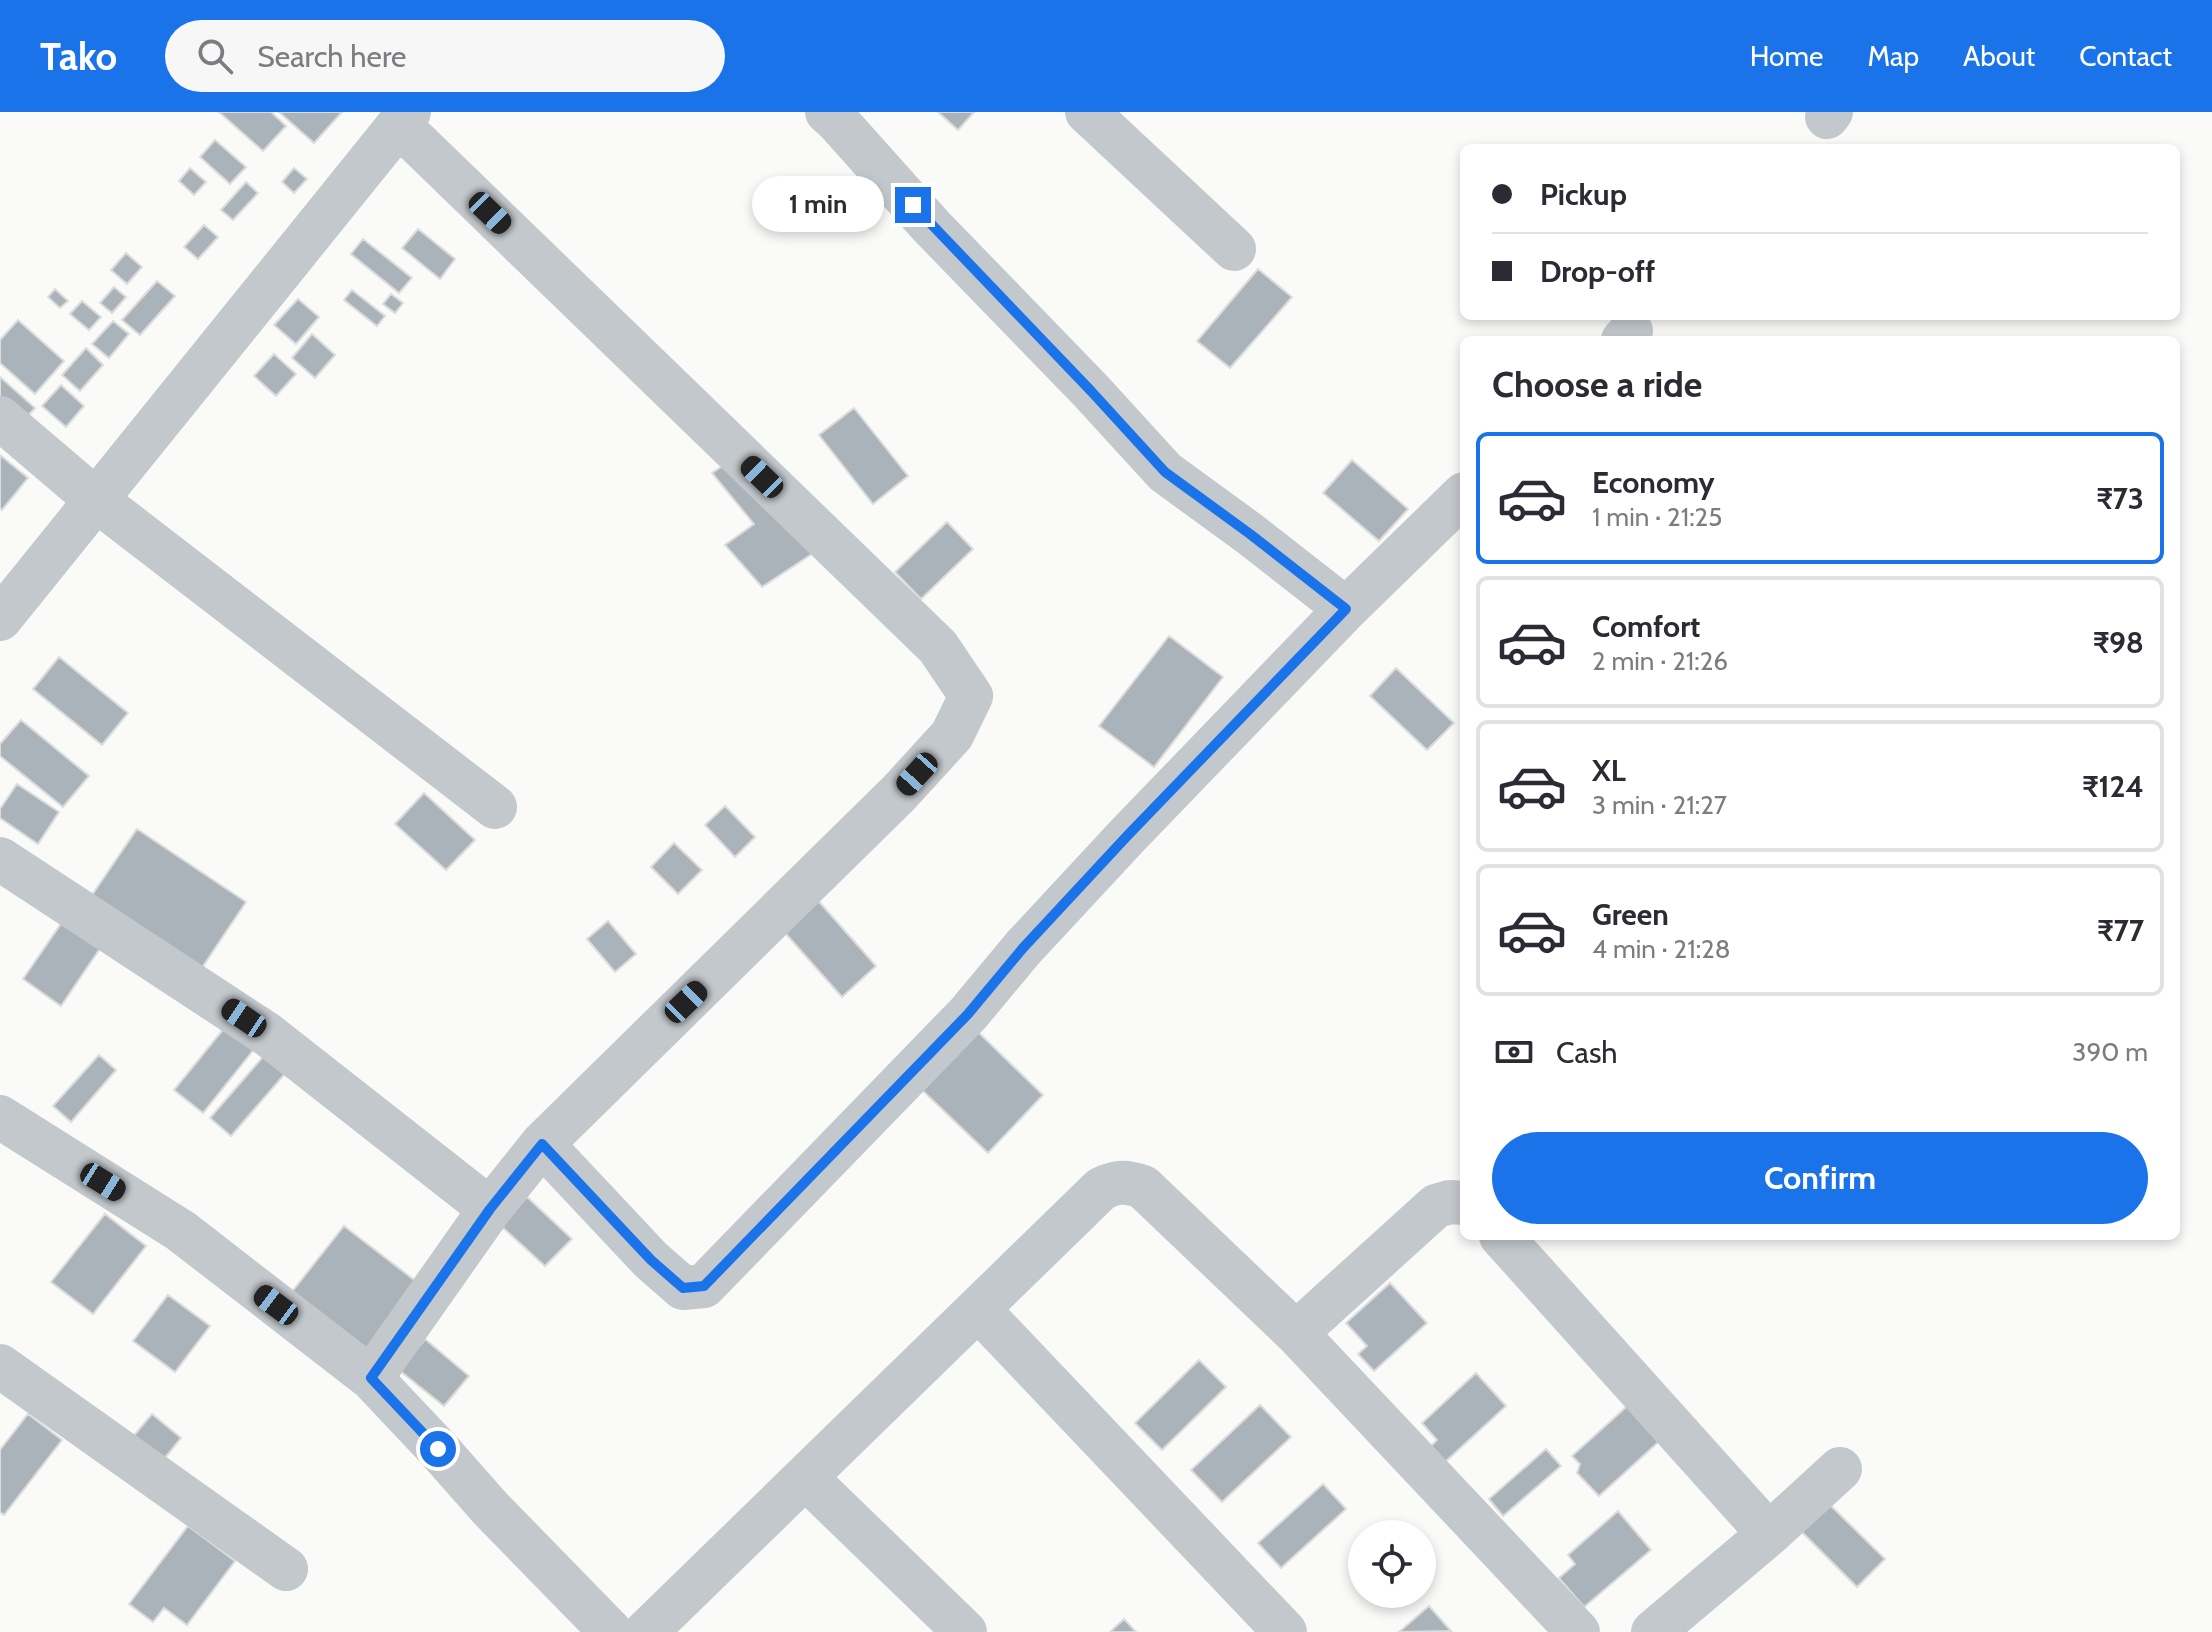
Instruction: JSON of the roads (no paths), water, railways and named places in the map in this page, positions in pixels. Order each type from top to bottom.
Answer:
[{"type":"street","points":[[827,112],[1165,472],[1346,609]]},
{"type":"street","points":[[1087,112],[1234,249]]},
{"type":"street","points":[[0,619],[404,119],[938,647],[971,696],[952,735],[899,793],[542,1144],[490,1209],[371,1378]]},
{"type":"street","points":[[0,418],[95,499],[495,807]]},
{"type":"street","points":[[542,1144],[651,1260],[683,1288],[704,1286],[968,1014],[1023,948],[1118,846],[1346,609],[1460,498]]},
{"type":"street","points":[[0,859],[267,1034],[490,1209]]},
{"type":"street","points":[[0,1117],[181,1231],[371,1378],[490,1508],[611,1632]]},
{"type":"street","points":[[646,1632],[1101,1189],[1115,1182],[1127,1182],[1143,1187],[1296,1333],[1578,1632]]},
{"type":"street","points":[[1296,1333],[1436,1206],[1460,1203]]},
{"type":"street","points":[[1505,1240],[1769,1534]]},
{"type":"street","points":[[978,1309],[1285,1632]]},
{"type":"street","points":[[0,1366],[286,1569]]},
{"type":"street","points":[[1653,1632],[1840,1469]]},
{"type":"street","points":[[806,1478],[965,1632]]}]
